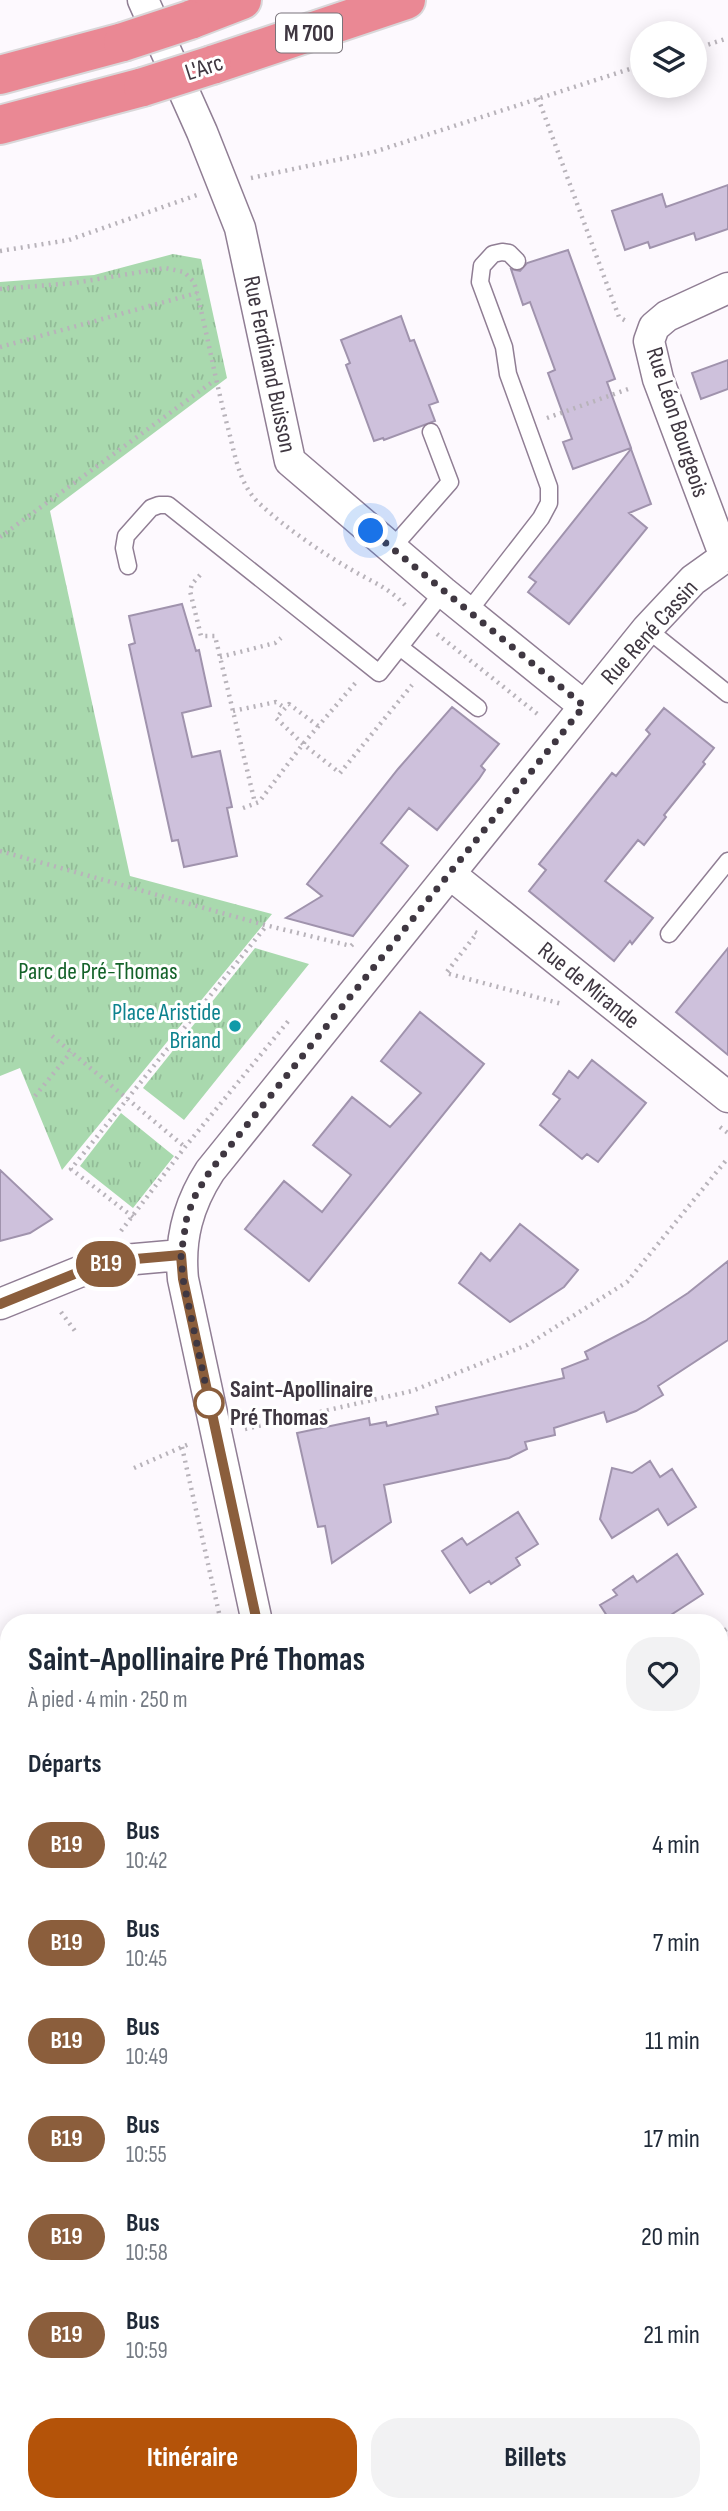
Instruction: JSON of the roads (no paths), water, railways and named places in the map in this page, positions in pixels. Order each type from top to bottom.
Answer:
[{"type":"highway","name":"L'Arc","points":[[0,75],[123,42],[242,0]]},
{"type":"highway","name":"L'Arc","points":[[0,125],[143,87],[406,0]]},
{"type":"street","name":"Rue Ferdinand Buisson","points":[[143,0],[240,228],[290,461],[443,592],[584,706]]},
{"type":"street","name":"Rue Léon Bourgeois","points":[[726,556],[649,349],[650,334],[667,316],[728,288]]},
{"type":"street","name":"Rue René Cassin","points":[[255,1614],[183,1279],[181,1255],[187,1216],[196,1194],[210,1171],[647,629],[693,580],[726,556]]},
{"type":"street","name":"Rue de Mirande","points":[[450,873],[728,1097]]},
{"type":"street","points":[[0,1304],[84,1270],[124,1260],[181,1255]]},
{"type":"lane","points":[[468,612],[541,518],[549,503],[549,487],[508,374],[504,347],[480,282],[482,266],[493,254],[502,251],[509,253],[517,261]]},
{"type":"lane","points":[[392,548],[450,482],[431,432]]},
{"type":"lane","points":[[128,566],[124,548],[126,536],[151,508],[168,505],[379,673],[443,592]]},
{"type":"lane","points":[[647,629],[728,694]]},
{"type":"lane","points":[[401,648],[478,708]]},
{"type":"lane","points":[[669,934],[728,861]]},
{"type":"place","name":"Place Aristide Briand","points":[[235,1026]]},
{"type":"place","name":"Saint-Apollinaire Pré Thomas","points":[[209,1403]]},
{"type":"park label","name":"Parc de Pré-Thomas","points":[[98,971]]}]
